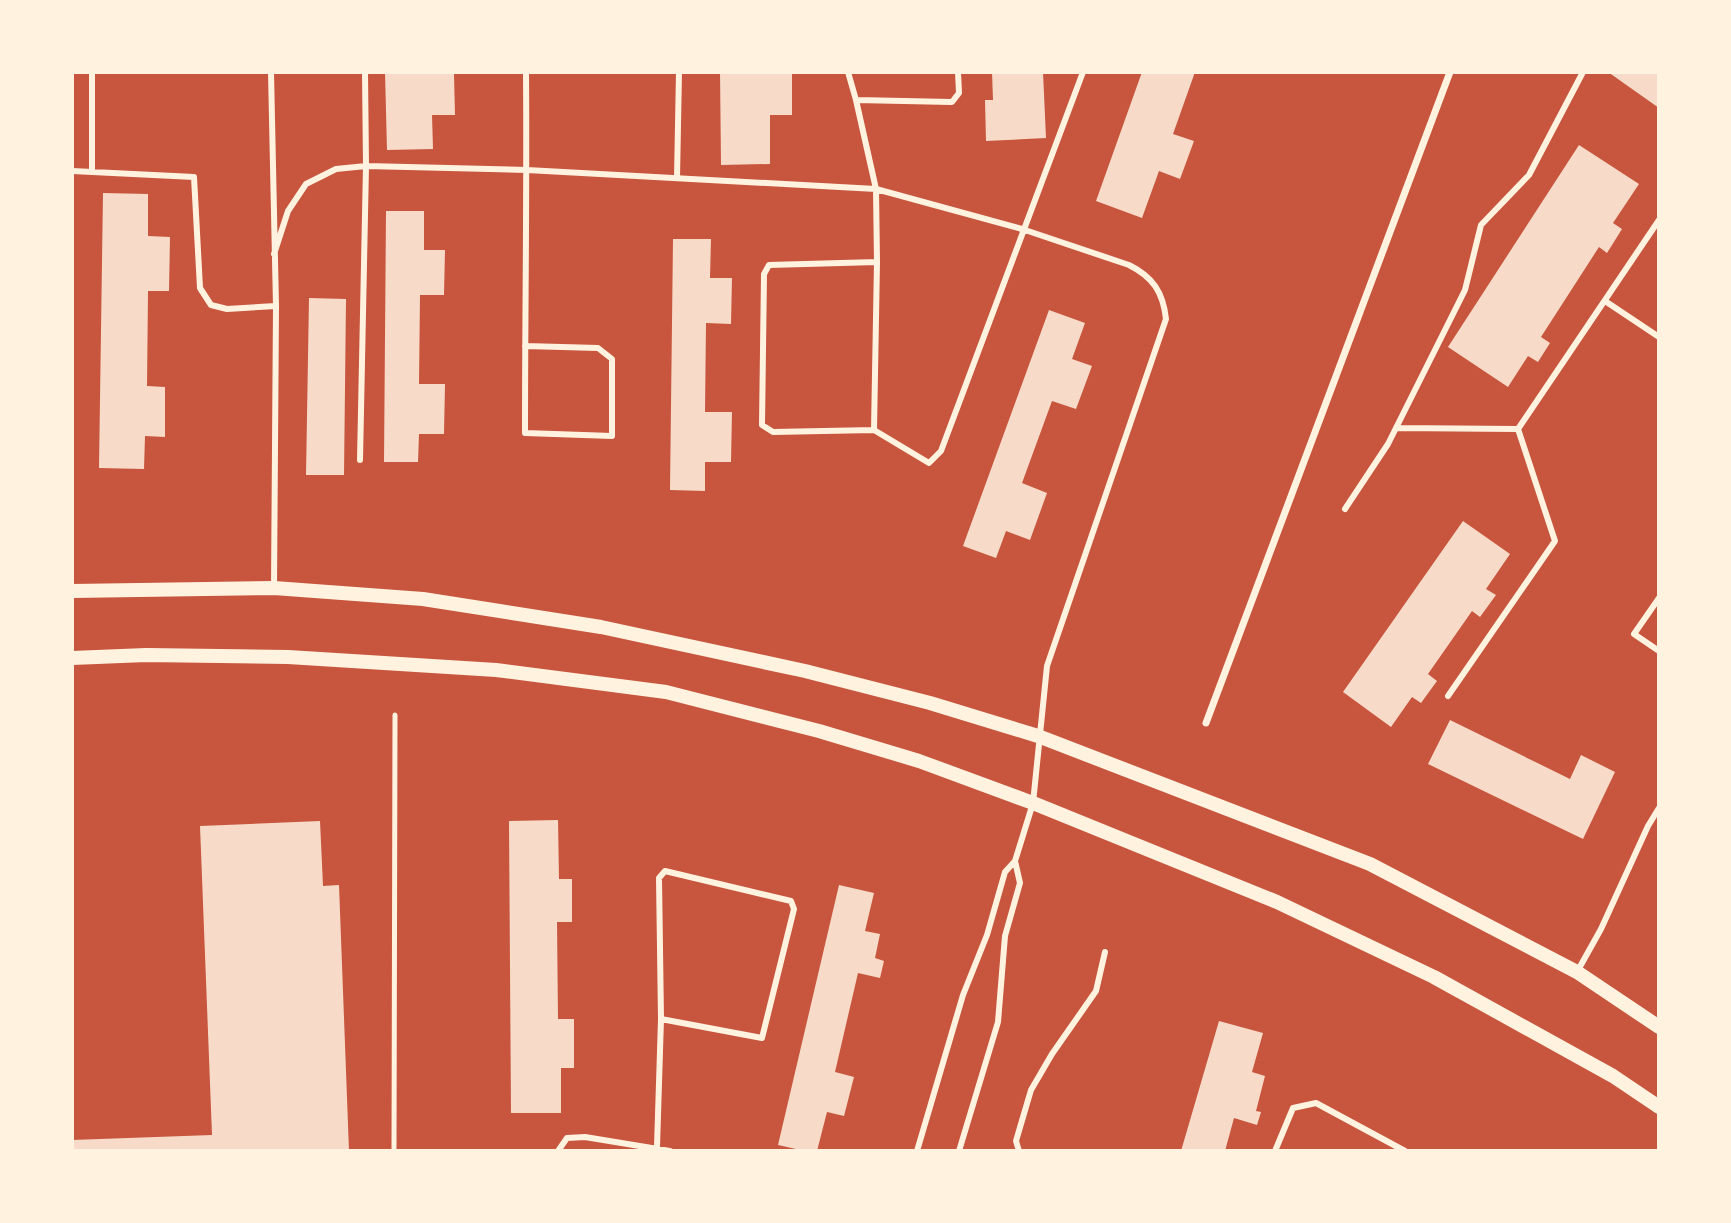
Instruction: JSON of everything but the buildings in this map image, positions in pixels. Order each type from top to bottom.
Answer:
[{"type":"street","points":[[1206,723],[1450,72]]},
{"type":"street","points":[[72,591],[97,588],[274,588],[423,599],[601,627],[805,671],[930,703],[1038,736],[1370,864],[1577,972],[1659,1027]]},
{"type":"street","points":[[72,658],[146,655],[288,657],[496,670],[666,692],[834,735],[919,761],[1033,803],[1277,902],[1434,977],[1613,1076],[1659,1107]]},
{"type":"lane","points":[[92,72],[92,172]]},
{"type":"lane","points":[[271,72],[276,306],[274,588]]},
{"type":"lane","points":[[360,460],[365,72]]},
{"type":"lane","points":[[525,346],[598,348],[612,359],[612,436],[525,433],[525,346],[527,170],[526,72]]},
{"type":"lane","points":[[677,178],[679,72]]},
{"type":"lane","points":[[848,72],[876,189],[874,430]]},
{"type":"lane","points":[[856,100],[952,102],[959,93],[958,72]]},
{"type":"lane","points":[[877,262],[769,265],[764,274],[762,425],[773,432],[874,430],[929,463],[941,451],[1083,72]]},
{"type":"lane","points":[[1345,509],[1396,428],[1465,290],[1481,225],[1529,175],[1583,72]]},
{"type":"lane","points":[[274,254],[288,211],[306,184],[336,169],[366,166],[527,170],[876,189],[1022,229],[1129,265],[1146,274],[1164,300],[1166,319],[1047,666],[1033,803],[1015,861],[1005,872],[987,935],[963,995],[917,1151]]},
{"type":"lane","points":[[72,171],[194,177],[200,288],[211,305],[227,309],[276,306]]},
{"type":"lane","points":[[1518,429],[1659,220]]},
{"type":"lane","points":[[1605,301],[1659,337]]},
{"type":"lane","points":[[1396,428],[1518,429]]},
{"type":"lane","points":[[1448,696],[1555,541],[1518,429]]},
{"type":"lane","points":[[1659,598],[1634,634],[1659,651]]},
{"type":"lane","points":[[1577,972],[1659,808]]},
{"type":"lane","points":[[959,1151],[998,1022],[1005,936],[1020,883],[1015,861]]},
{"type":"lane","points":[[657,1147],[661,1019],[659,878],[665,871],[791,901],[794,909],[762,1038],[661,1019]]},
{"type":"lane","points":[[1019,1151],[1016,1141],[1031,1090],[1096,991],[1105,952]]},
{"type":"lane","points":[[1275,1151],[1293,1108],[1316,1103],[1405,1151]]},
{"type":"lane","points":[[558,1151],[567,1138],[585,1137],[670,1151]]},
{"type":"path","points":[[394,1151],[395,715]]}]
